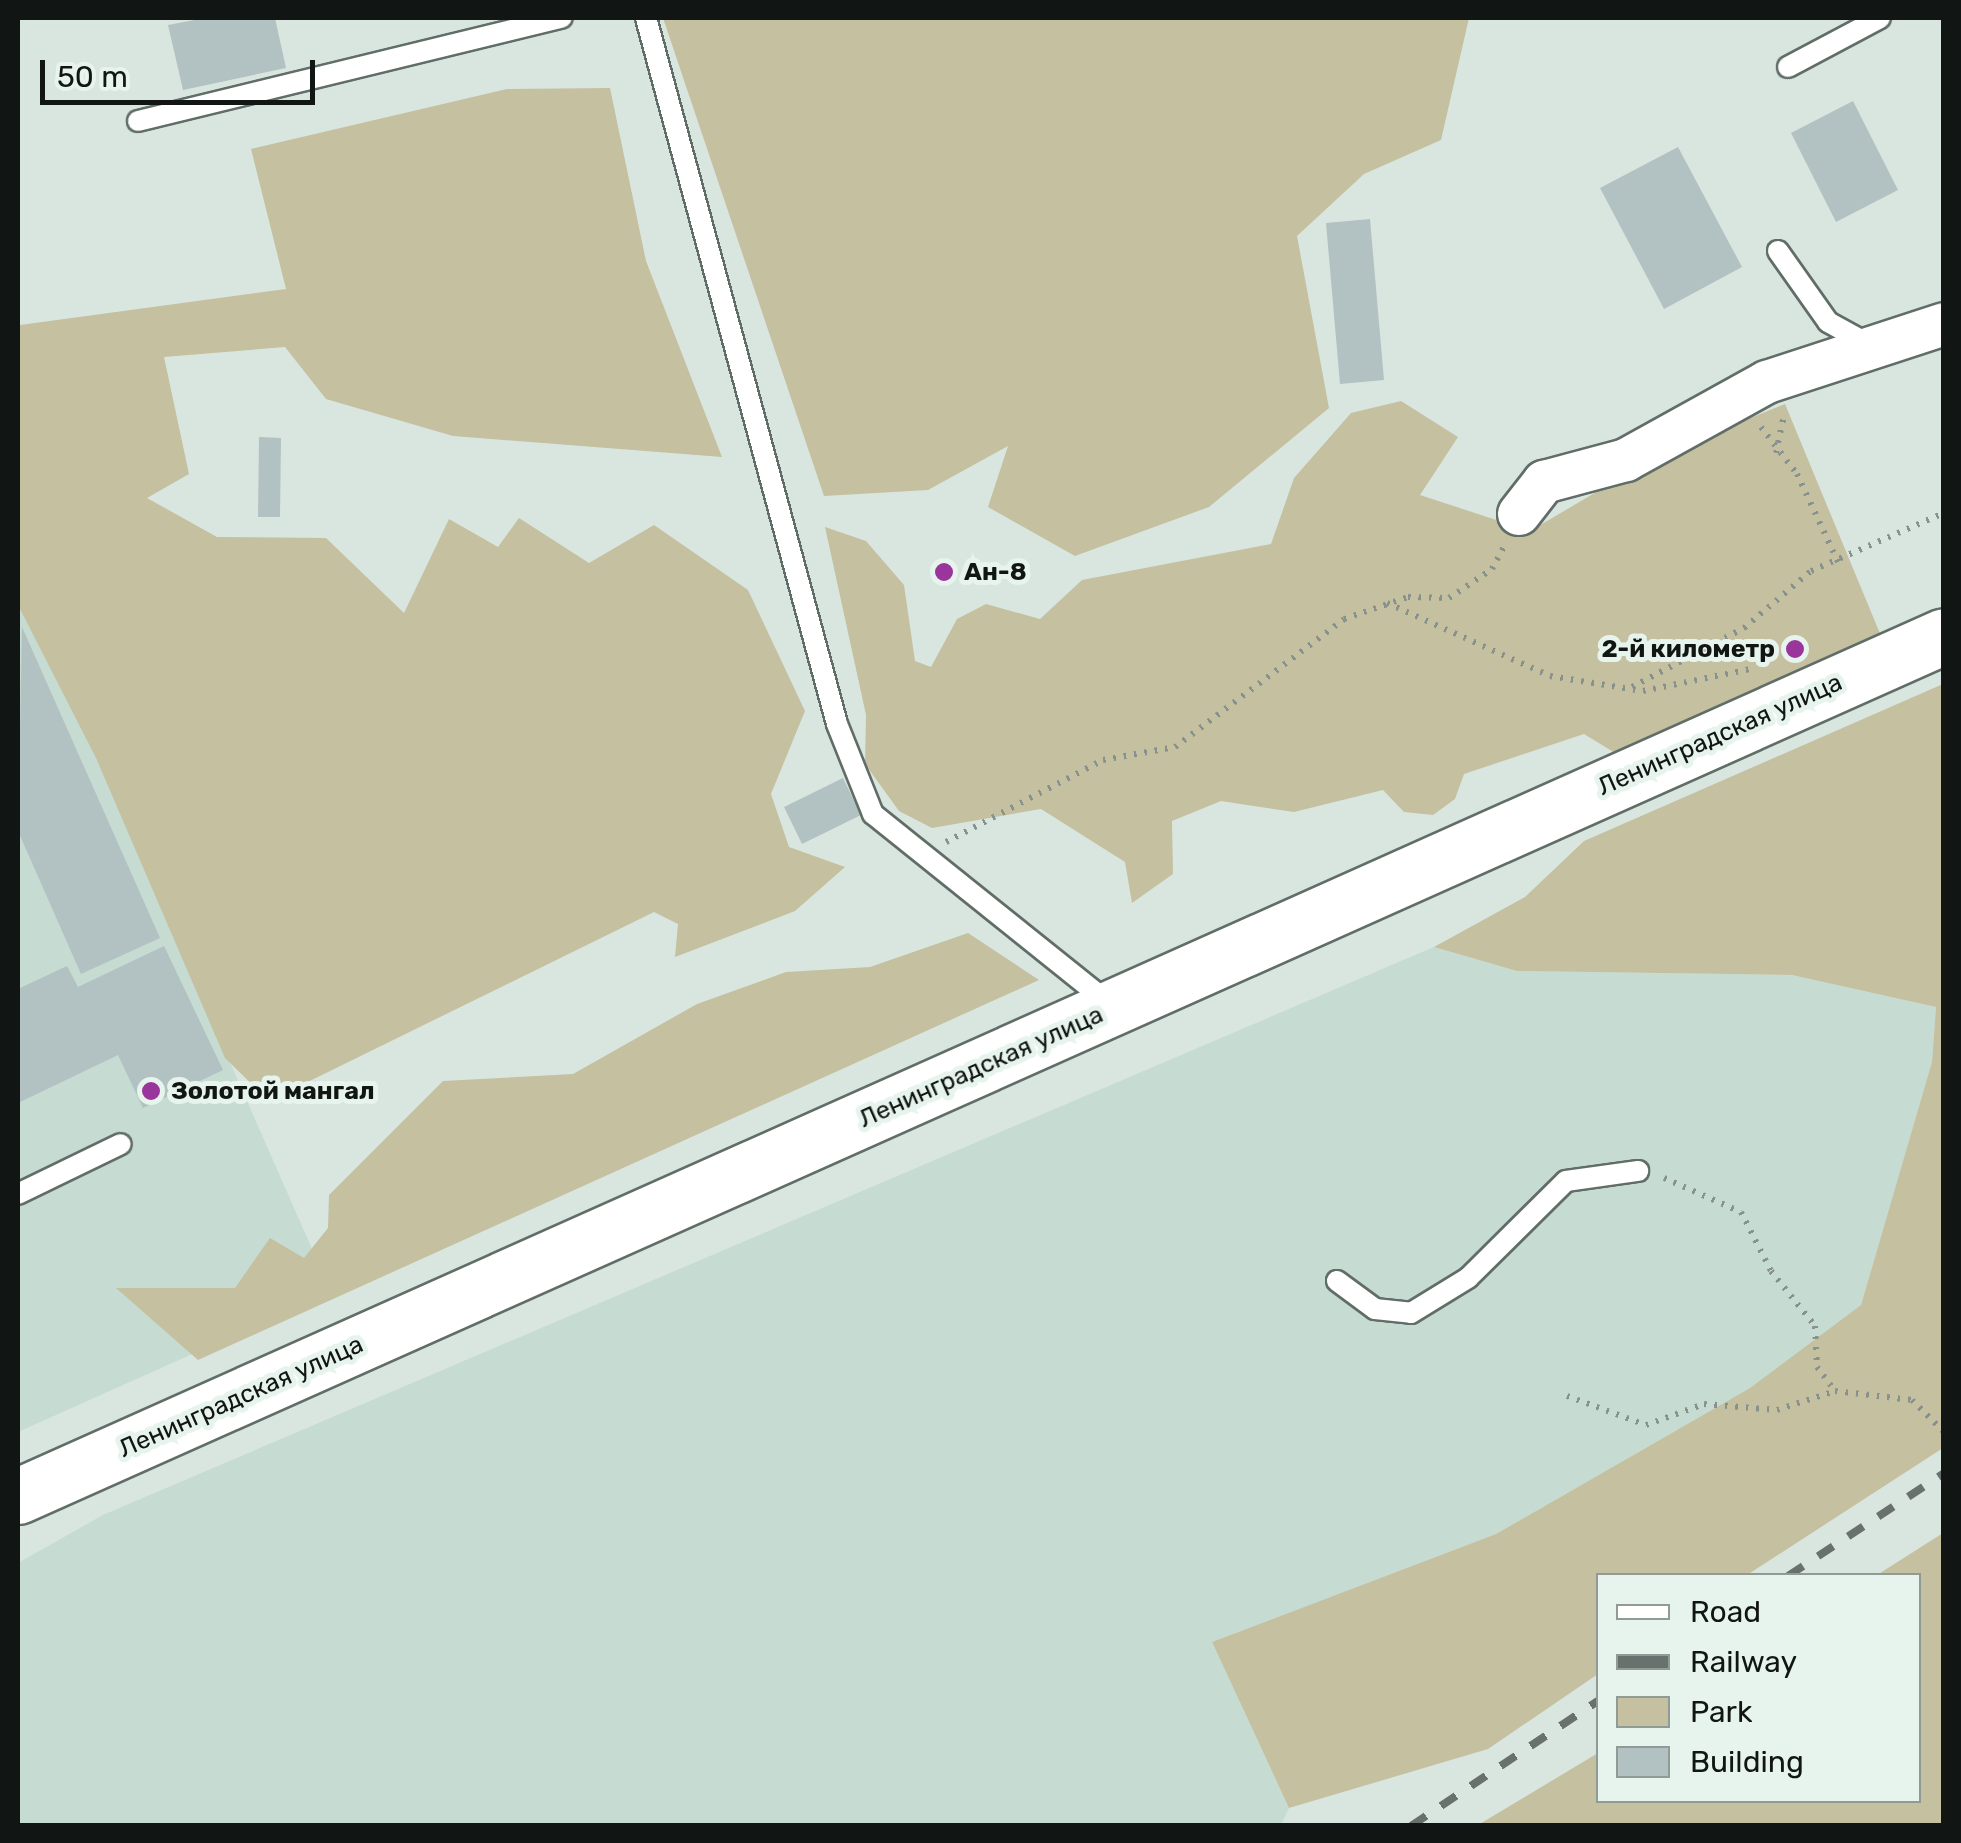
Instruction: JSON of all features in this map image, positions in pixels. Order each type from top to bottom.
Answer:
[{"type":"main road","name":"Ленинградская улица","points":[[18,1496],[1944,636]]},
{"type":"street","points":[[1519,514],[1544,482],[1626,460],[1742,393],[1944,324]]},
{"type":"lane","points":[[138,121],[562,18]]},
{"type":"lane","points":[[646,18],[837,724],[874,814],[1114,1008]]},
{"type":"lane","points":[[1788,67],[1880,18]]},
{"type":"lane","points":[[1778,251],[1828,322],[1876,348]]},
{"type":"lane","points":[[18,1194],[121,1144]]},
{"type":"lane","points":[[1337,1280],[1376,1309],[1411,1313],[1468,1278],[1566,1181],[1638,1171]]},
{"type":"path","points":[[1742,393],[1781,464],[1797,474],[1838,562]]},
{"type":"path","points":[[921,852],[1103,760],[1174,748],[1240,690],[1284,670],[1344,618],[1386,602],[1448,598],[1492,569],[1519,514]]},
{"type":"path","points":[[1626,689],[1744,628],[1812,571],[1944,514]]},
{"type":"path","points":[[1386,602],[1550,676],[1626,689],[1771,666]]},
{"type":"path","points":[[1638,1171],[1741,1212],[1770,1271],[1815,1326],[1817,1367],[1835,1391]]},
{"type":"path","points":[[1568,1396],[1646,1424],[1704,1404],[1776,1410],[1835,1391],[1912,1400],[1944,1432]]},
{"type":"shaded area","points":[[18,598],[34,617],[331,1292],[18,1432]]},
{"type":"shaded area","points":[[1434,947],[1517,971],[1792,975],[1936,1007],[1932,1063],[1861,1305],[1750,1388],[1496,1534],[1212,1642],[1289,1808],[1281,1825],[18,1825],[18,1563],[103,1515]]},
{"type":"green space","points":[[663,18],[1469,18],[1441,140],[1364,174],[1297,236],[1329,408],[1209,507],[1075,556],[988,507],[1008,446],[928,490],[824,496]]},
{"type":"green space","points":[[610,88],[646,261],[722,457],[453,436],[326,399],[285,347],[164,357],[189,474],[147,498],[217,537],[326,538],[404,613],[449,519],[498,547],[519,518],[589,563],[654,525],[748,590],[805,711],[771,794],[789,847],[845,867],[795,911],[675,957],[678,924],[654,912],[269,1101],[225,1058],[96,758],[18,605],[18,317],[20,325],[286,289],[251,149],[507,89]]},
{"type":"green space","points":[[1401,401],[1458,437],[1420,495],[1530,531],[1661,454],[1785,404],[1881,636],[1620,756],[1584,734],[1464,774],[1455,799],[1433,815],[1404,812],[1383,790],[1294,812],[1221,801],[1172,821],[1173,874],[1132,903],[1125,862],[1041,809],[932,828],[899,811],[865,764],[866,715],[825,527],[866,541],[904,585],[915,661],[931,667],[957,619],[986,604],[1040,619],[1082,580],[1271,544],[1294,478],[1351,413]]},
{"type":"green space","points":[[1943,684],[1943,1448],[1750,1573],[1596,1573],[1596,1675],[1488,1749],[1289,1808],[1212,1642],[1496,1534],[1750,1388],[1861,1305],[1932,1062],[1936,1007],[1792,975],[1517,971],[1434,947],[1525,897],[1584,841]]},
{"type":"green space","points":[[968,933],[1039,980],[198,1360],[116,1288],[235,1288],[270,1238],[304,1258],[328,1228],[329,1195],[443,1081],[573,1074],[697,1004],[786,972],[870,967]]},
{"type":"green space","points":[[1943,1533],[1943,1825],[1478,1825],[1596,1754],[1596,1803],[1921,1803],[1921,1573],[1880,1573]]},
{"type":"building","points":[[205,18],[275,18],[286,68],[183,90],[168,25]]},
{"type":"building","points":[[1853,101],[1898,190],[1836,222],[1791,133]]},
{"type":"building","points":[[1678,147],[1742,267],[1664,309],[1600,188]]},
{"type":"building","points":[[1370,219],[1384,380],[1340,384],[1326,223]]},
{"type":"building","points":[[259,437],[281,438],[280,517],[258,517]]},
{"type":"building","points":[[22,627],[160,938],[81,974],[18,831]]},
{"type":"building","points":[[843,778],[861,815],[802,844],[784,807]]},
{"type":"building","points":[[164,946],[223,1070],[143,1108],[118,1055],[18,1103],[18,989],[67,966],[78,987]]},
{"type":"railway","points":[[1793,1573],[1944,1473]]},
{"type":"railway","points":[[1411,1826],[1596,1702]]},
{"type":"place","name":"Ан-8","points":[[944,572]]},
{"type":"place","name":"2-й километр","points":[[1795,649]]},
{"type":"place","name":"Золотой мангал","points":[[151,1091]]}]
